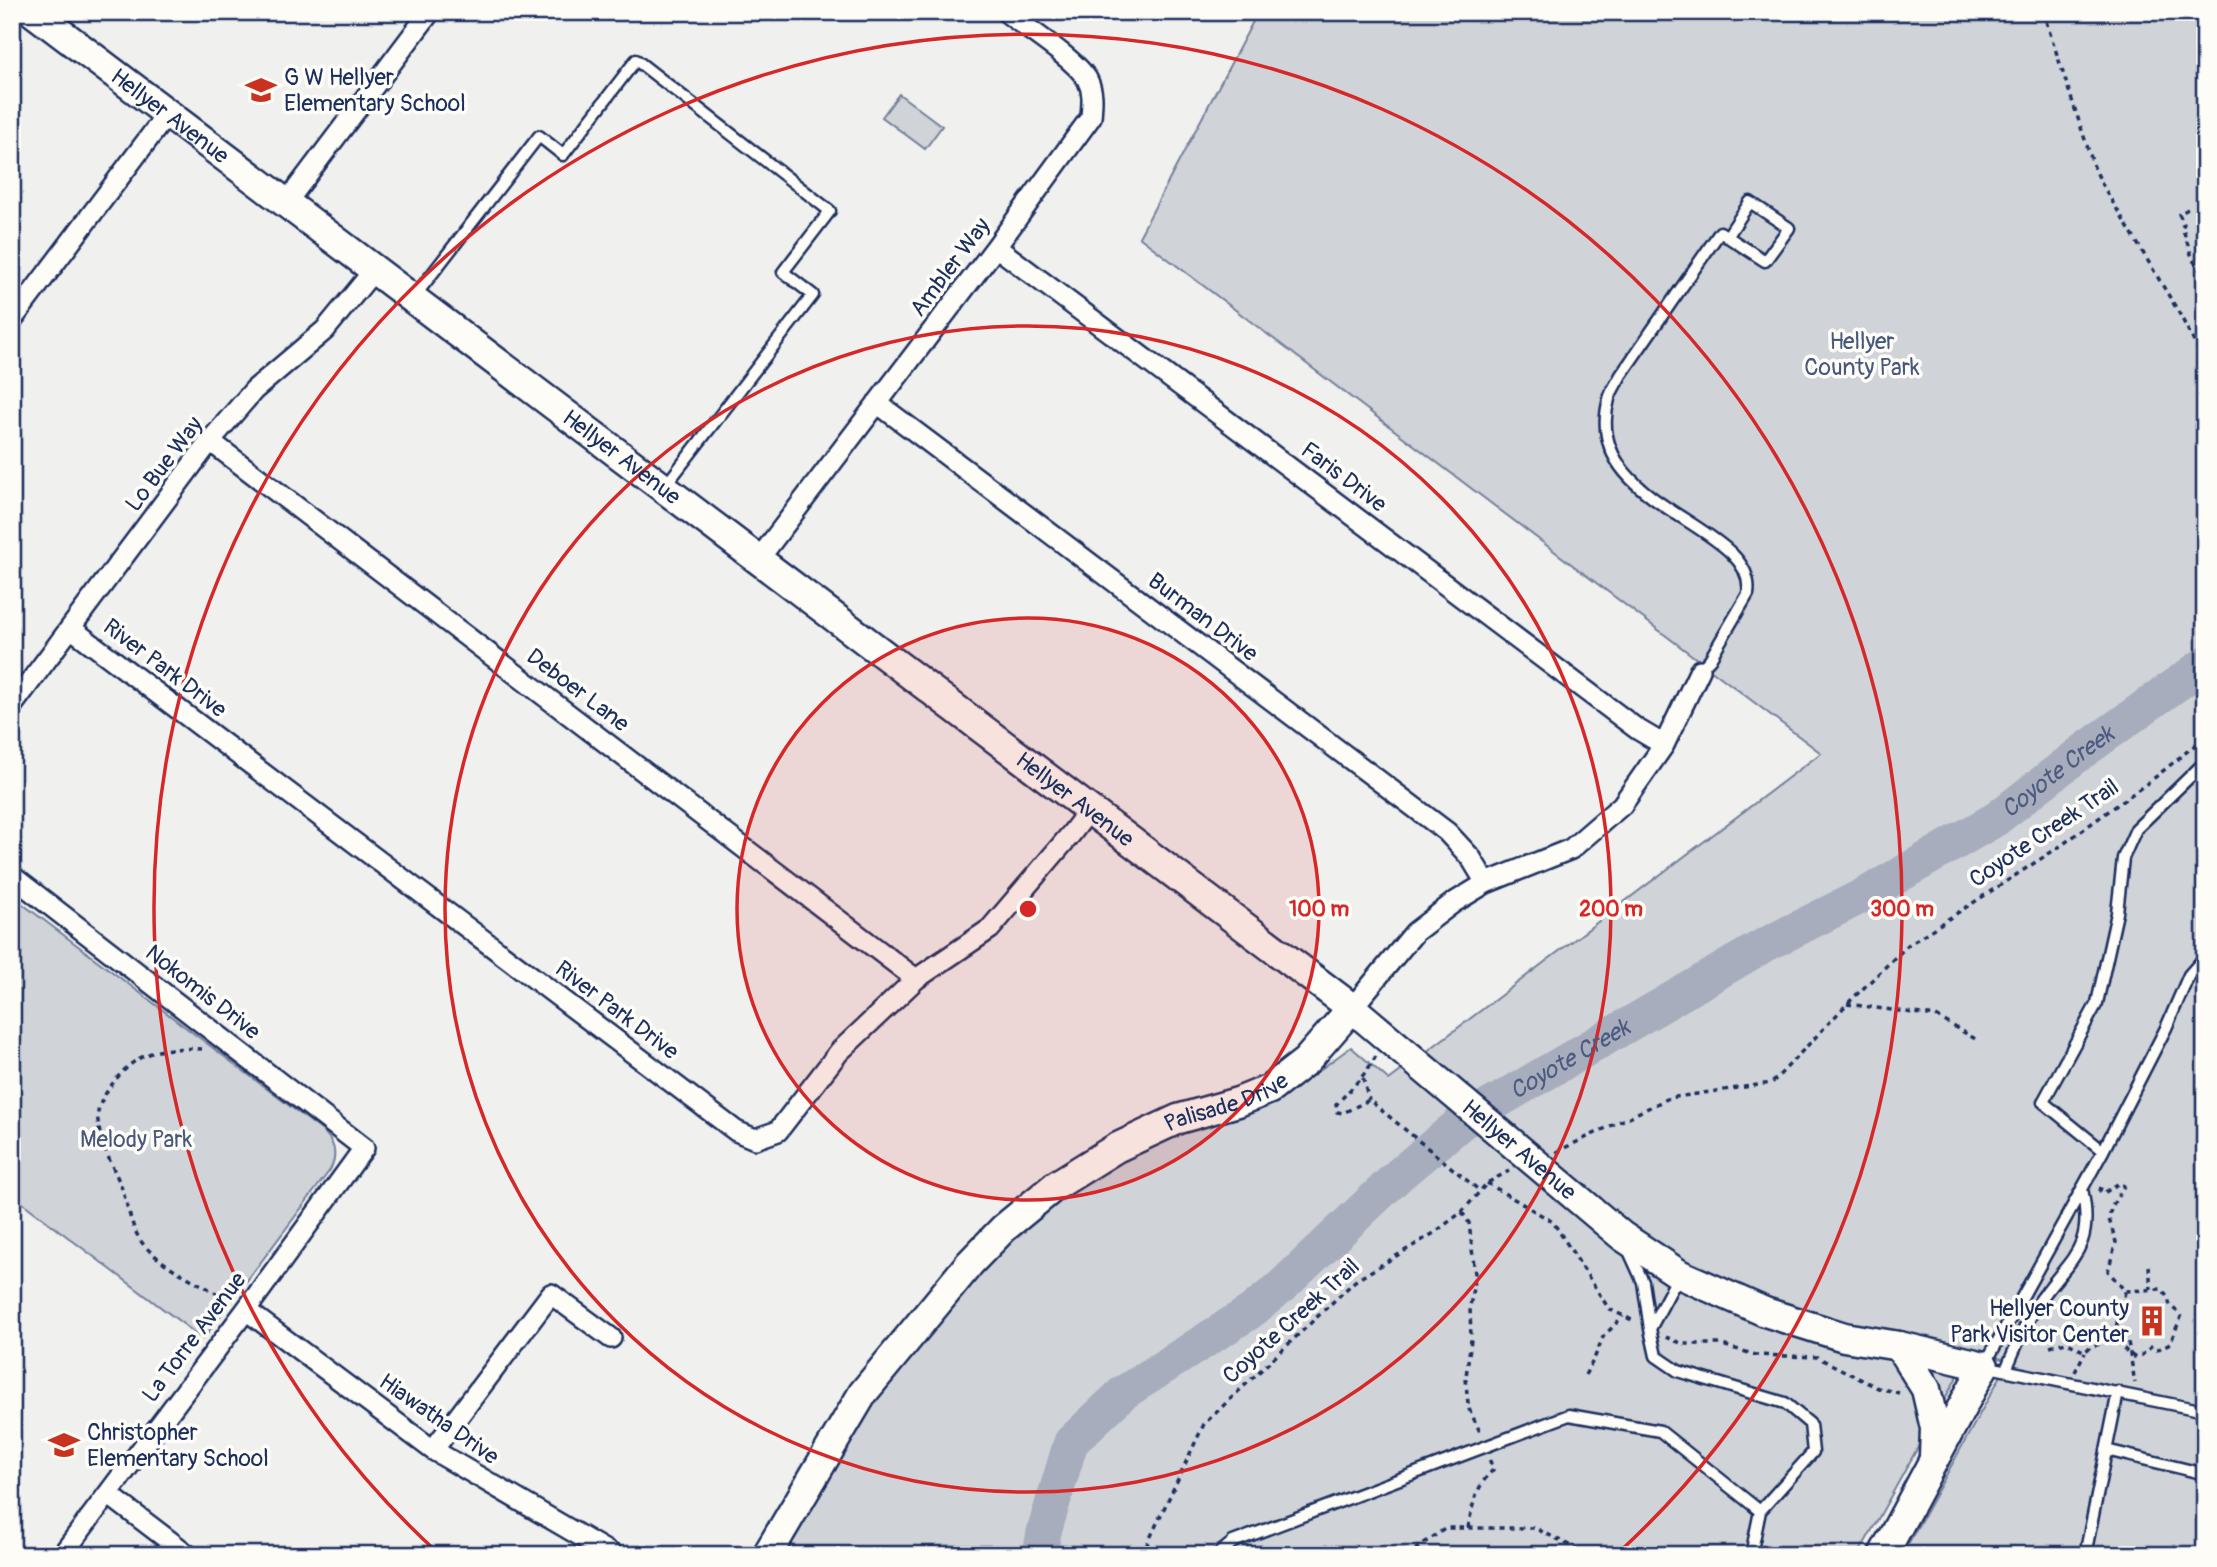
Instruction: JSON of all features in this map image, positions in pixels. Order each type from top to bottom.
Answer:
[{"type":"street","name":"Hellyer Avenue","points":[[33,12],[63,21],[167,114],[1352,1008],[1380,1041],[1622,1236],[1679,1274],[1765,1312],[1844,1337],[1899,1346],[1995,1368]]},
{"type":"street","points":[[286,203],[430,12]]},
{"type":"street","name":"Ambler Way","points":[[758,560],[996,247],[1091,117],[1093,97],[1087,78],[1006,12]]},
{"type":"street","points":[[12,320],[167,114]]},
{"type":"street","name":"Faris Drive","points":[[996,247],[1637,729],[1664,745]]},
{"type":"street","name":"Lo Bue Way","points":[[12,706],[210,441],[254,390],[326,330],[374,270]]},
{"type":"street","name":"Burman Drive","points":[[877,403],[1447,832],[1471,858],[1486,883]]},
{"type":"street","name":"Deboer Lane","points":[[210,441],[916,978]]},
{"type":"street","name":"River Park Drive","points":[[72,629],[736,1131],[755,1139],[778,1131],[839,1052],[916,978],[990,929],[1090,809]]},
{"type":"street","name":"Palisade Drive","points":[[768,1555],[863,1392],[970,1263],[1004,1228],[1055,1186],[1116,1148],[1178,1119],[1238,1102],[1270,1089],[1306,1061],[1415,932],[1453,902],[1486,883],[1571,849],[1622,805],[1664,745],[1700,670]]},
{"type":"street","name":"Nokomis Drive","points":[[12,876],[364,1147]]},
{"type":"street","name":"La Torre Avenue","points":[[62,1555],[108,1494],[238,1305],[364,1147]]},
{"type":"street","points":[[433,1450],[551,1294],[611,1338]]},
{"type":"street","name":"Hiawatha Drive","points":[[238,1305],[433,1450],[613,1555]]},
{"type":"street","points":[[1899,1346],[1926,1389],[1935,1428],[1934,1461]]},
{"type":"street","points":[[1883,1555],[1934,1461],[1995,1368]]},
{"type":"street","points":[[108,1494],[188,1555]]},
{"type":"lane","points":[[413,299],[539,136],[563,155],[636,60],[830,211],[783,272],[813,295],[663,489]]},
{"type":"lane","points":[[1700,670],[1710,659],[1748,594],[1750,584],[1745,567],[1733,554],[1627,476],[1612,454],[1606,429],[1609,399],[1621,375],[1720,232],[1727,237],[1765,261],[1789,228],[1750,202],[1727,237]]},
{"type":"lane","points":[[2103,1152],[2043,1102],[2097,1003],[2116,914],[2123,858],[2136,829],[2205,762]]},
{"type":"lane","points":[[1995,1368],[2082,1189],[2166,1028],[2189,975],[2205,957]]},
{"type":"lane","points":[[1995,1368],[2034,1309],[2079,1249],[2087,1228],[2082,1189]]},
{"type":"lane","points":[[1622,1236],[1643,1282],[1656,1356],[1678,1371],[1785,1403],[1810,1424],[1813,1452],[1760,1511],[1751,1555]]},
{"type":"lane","points":[[1650,1329],[1679,1274]]},
{"type":"lane","points":[[1995,1368],[2205,1412]]},
{"type":"lane","points":[[2085,1555],[2118,1392]]},
{"type":"lane","points":[[1217,1555],[1233,1542],[1569,1415],[1660,1431],[1760,1511]]},
{"type":"lane","points":[[2106,1450],[2205,1474]]},
{"type":"path","points":[[2043,12],[2094,167],[2178,311],[2205,363]]},
{"type":"path","points":[[2188,209],[2179,214],[2184,224],[2182,227],[2193,260],[2205,276]]},
{"type":"path","name":"Coyote Creek Trail","points":[[1142,1555],[1204,1424],[1355,1281],[1434,1233],[1462,1212],[1487,1183],[1504,1172],[1669,1098],[1772,1083],[1846,1004],[1908,945],[2059,847],[2153,779],[2205,737]]},
{"type":"path","points":[[1846,1004],[1936,1016],[1977,1040]]},
{"type":"path","points":[[1369,1100],[1343,1113],[1337,1112],[1336,1105],[1351,1087],[1363,1078],[1376,1056],[1380,1041]]},
{"type":"path","points":[[208,1049],[174,1047],[156,1050],[140,1057],[127,1066],[105,1093],[97,1121],[131,1212],[137,1236],[166,1265],[238,1305]]},
{"type":"path","points":[[1363,1078],[1369,1100],[1480,1191]]},
{"type":"path","points":[[2092,1172],[2103,1177],[2100,1191],[2104,1193],[2119,1183],[2124,1186],[2111,1208],[2110,1226],[2116,1242],[2108,1271],[2125,1291],[2162,1289],[2168,1297],[2169,1306],[2181,1317],[2170,1343],[2164,1348],[2157,1350],[2151,1347],[2142,1355],[2134,1357],[2117,1341],[2116,1316],[2122,1309],[2125,1291]]},
{"type":"path","points":[[1487,1183],[1553,1222],[1609,1309],[1683,1344],[1719,1344],[1756,1355],[1817,1357],[1878,1388],[1910,1395]]},
{"type":"path","points":[[1462,1212],[1469,1223],[1475,1274],[1470,1307],[1471,1340],[1466,1366],[1467,1396],[1469,1409],[1486,1446],[1493,1470],[1481,1482],[1468,1528]]},
{"type":"path","points":[[2149,1266],[2151,1290]]},
{"type":"path","points":[[1585,1375],[1602,1337],[1623,1315]]},
{"type":"path","points":[[2073,1383],[2080,1359],[2090,1347],[2127,1336],[2135,1384],[2133,1396]]},
{"type":"path","points":[[2050,1346],[2066,1342],[2085,1353]]},
{"type":"path","points":[[1408,1555],[1446,1528],[1535,1528],[1581,1551],[1583,1555]]},
{"type":"green space","name":"Hellyer County Park","points":[[1258,12],[2205,12],[2205,1555],[1902,1555],[2009,1361],[1972,1350],[1858,1555],[782,1555],[871,1400],[979,1271],[1013,1237],[1063,1195],[1124,1159],[1176,1134],[1276,1102],[1351,1047],[1389,1080],[1821,753],[1139,237]]},
{"type":"green space","points":[[899,94],[942,126],[925,149],[882,117]]},
{"type":"green space","name":"Melody Park","points":[[12,896],[324,1132],[331,1140],[335,1154],[330,1170],[203,1339],[12,1195]]},
{"type":"waterway","name":"Coyote Creek","points":[[1040,1555],[1044,1532],[1071,1442],[1123,1393],[1250,1312],[1281,1287],[1400,1174],[1462,1122],[1761,947],[1870,892],[1996,819],[2082,752],[2205,664]]},
{"type":"place","name":"G W Hellyer Elementary School","points":[[261,90]]},
{"type":"place","name":"Hellyer County Park Visitor Center","points":[[2152,1321]]},
{"type":"place","name":"Christopher Elementary School","points":[[64,1445]]}]
